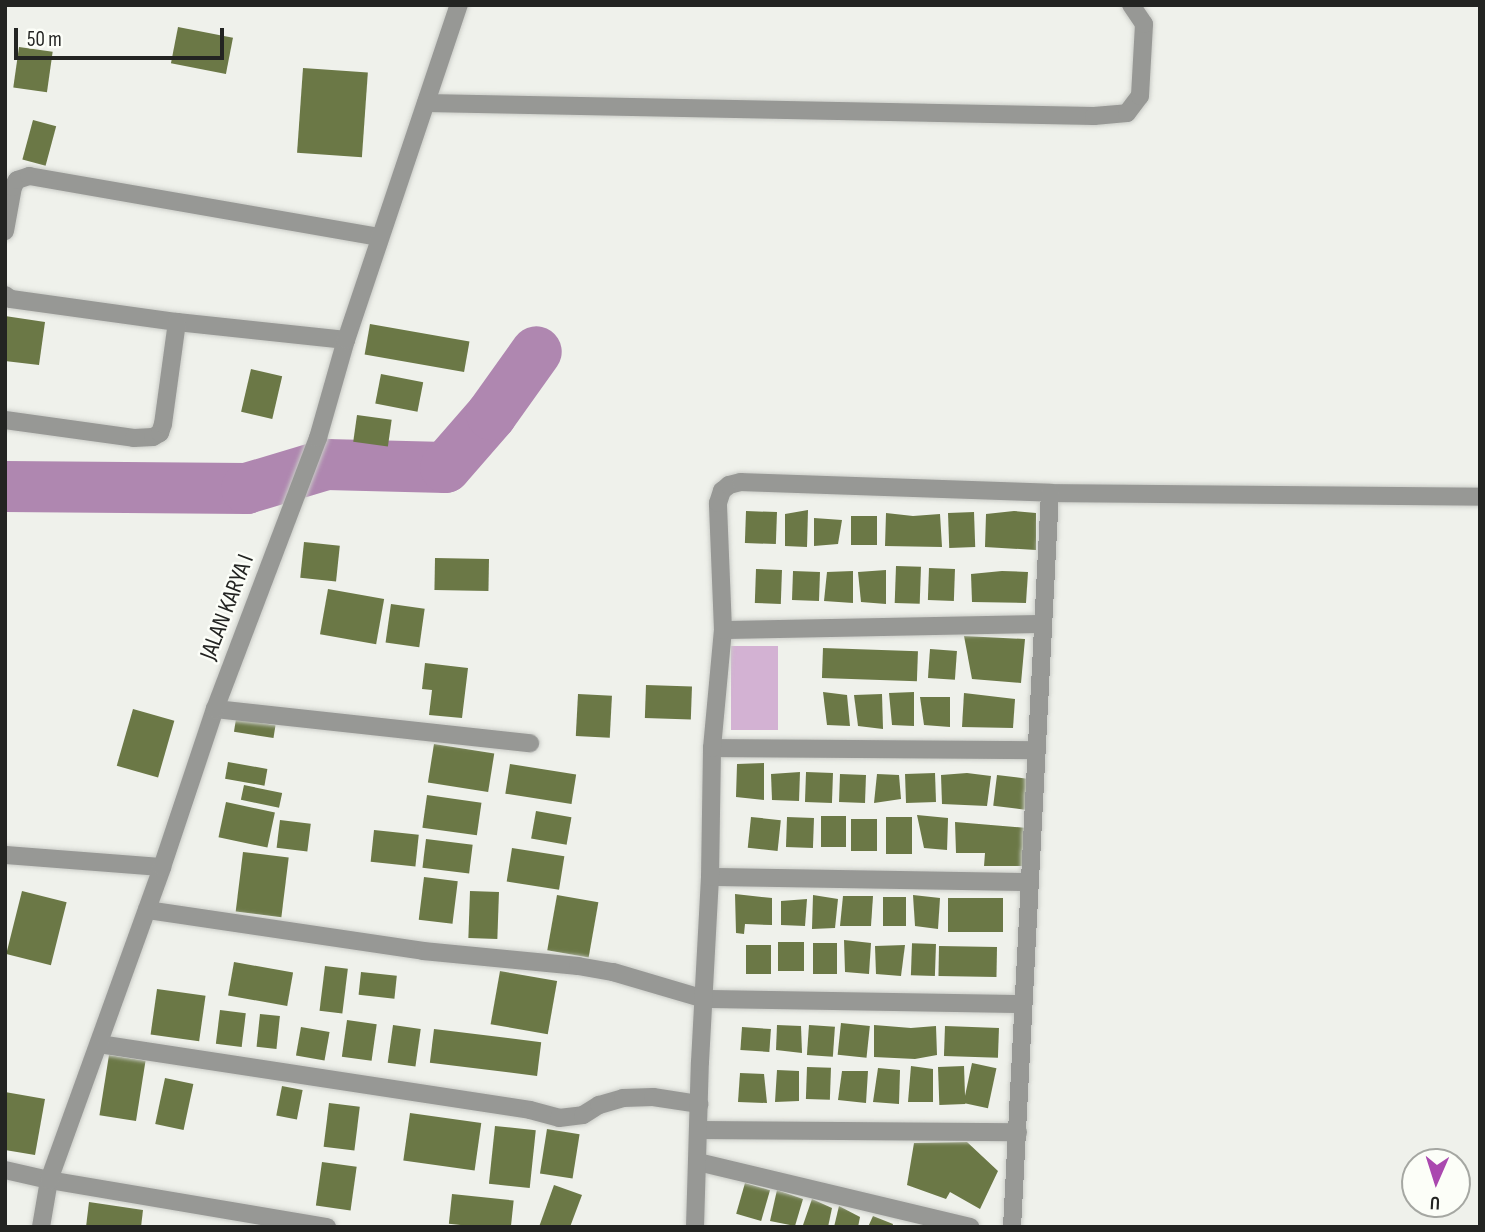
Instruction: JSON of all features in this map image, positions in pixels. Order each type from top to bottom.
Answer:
[{"type":"street","name":"JALAN KARYA I","points":[[41,1227],[49,1180],[147,910],[215,709],[318,438],[346,340],[459,5]]},
{"type":"street","points":[[426,103],[1094,116],[1127,113],[1140,96],[1144,24],[1131,5]]},
{"type":"street","points":[[5,231],[13,187],[17,180],[29,176],[380,237]]},
{"type":"street","points":[[5,295],[11,299],[177,322],[346,340]]},
{"type":"street","points":[[5,419],[134,438],[153,438],[160,433],[163,424],[177,322]]},
{"type":"street","points":[[695,1227],[710,877],[712,748],[723,630],[718,503],[722,491],[729,485],[741,482],[1050,493],[1480,496]]},
{"type":"street","points":[[1012,1227],[1050,493]]},
{"type":"street","points":[[723,630],[1042,624]]},
{"type":"street","points":[[215,709],[530,743]]},
{"type":"street","points":[[712,748],[1036,750]]},
{"type":"street","points":[[5,855],[162,867]]},
{"type":"street","points":[[710,877],[1029,882]]},
{"type":"street","points":[[147,910],[423,950],[578,966],[613,972],[704,999],[1022,1004]]},
{"type":"street","points":[[99,1044],[530,1110],[559,1118],[583,1115],[599,1105],[623,1098],[653,1097],[699,1104]]},
{"type":"street","points":[[699,1130],[1018,1132]]},
{"type":"street","points":[[698,1161],[970,1227]]},
{"type":"street","points":[[5,1170],[49,1180],[327,1227]]},
{"type":"shaded area","points":[[731,646],[778,646],[778,730],[731,730]]},
{"type":"building","points":[[178,27],[233,38],[226,74],[171,63]]},
{"type":"building","points":[[19,47],[53,52],[47,92],[13,88]]},
{"type":"building","points":[[303,68],[368,73],[362,157],[297,153]]},
{"type":"building","points":[[33,120],[56,126],[46,166],[22,160]]},
{"type":"building","points":[[5,316],[45,322],[39,365],[5,361]]},
{"type":"building","points":[[370,324],[469,342],[464,372],[365,355]]},
{"type":"building","points":[[251,369],[282,376],[272,419],[241,412]]},
{"type":"building","points":[[381,374],[423,382],[417,412],[375,403]]},
{"type":"building","points":[[357,415],[392,420],[388,447],[353,442]]},
{"type":"building","points":[[808,510],[807,547],[785,546],[785,514]]},
{"type":"building","points":[[746,511],[777,512],[776,544],[745,543]]},
{"type":"building","points":[[1014,511],[1036,513],[1036,550],[985,547],[986,514]]},
{"type":"building","points":[[974,512],[975,547],[949,548],[948,513]]},
{"type":"building","points":[[886,513],[913,516],[940,514],[942,547],[885,546]]},
{"type":"building","points":[[851,516],[877,516],[877,545],[851,545]]},
{"type":"building","points":[[814,518],[842,520],[838,544],[814,546]]},
{"type":"building","points":[[304,542],[340,546],[336,582],[300,578]]},
{"type":"building","points":[[435,558],[489,559],[488,591],[434,590]]},
{"type":"building","points":[[896,566],[921,567],[920,604],[895,603]]},
{"type":"building","points":[[929,568],[955,569],[954,601],[928,600]]},
{"type":"building","points":[[756,569],[782,570],[781,604],[755,603]]},
{"type":"building","points":[[886,570],[886,604],[861,602],[858,572]]},
{"type":"building","points":[[793,571],[820,572],[819,601],[792,600]]},
{"type":"building","points":[[853,571],[853,603],[824,601],[827,572]]},
{"type":"building","points":[[1028,572],[1026,603],[972,602],[971,574]]},
{"type":"building","points":[[328,589],[384,599],[376,644],[320,634]]},
{"type":"building","points":[[391,604],[425,609],[419,647],[386,643]]},
{"type":"building","points":[[964,636],[1025,639],[1021,683],[972,679]]},
{"type":"building","points":[[823,648],[918,651],[917,681],[822,678]]},
{"type":"building","points":[[930,649],[957,651],[955,680],[928,678]]},
{"type":"building","points":[[425,663],[468,668],[462,718],[429,715],[432,690],[422,689]]},
{"type":"building","points":[[646,685],[692,687],[691,720],[645,718]]},
{"type":"building","points":[[823,692],[847,695],[850,726],[827,725]]},
{"type":"building","points":[[914,692],[914,726],[892,725],[889,693]]},
{"type":"building","points":[[964,693],[1015,699],[1013,728],[962,727]]},
{"type":"building","points":[[578,694],[612,696],[610,738],[576,736]]},
{"type":"building","points":[[882,694],[883,729],[858,726],[854,695]]},
{"type":"building","points":[[920,697],[950,697],[950,727],[924,725]]},
{"type":"building","points":[[133,709],[174,721],[158,778],[117,766]]},
{"type":"building","points":[[236,719],[276,725],[273,738],[234,732]]},
{"type":"building","points":[[434,744],[494,754],[488,792],[428,783]]},
{"type":"building","points":[[228,762],[267,769],[264,786],[225,779]]},
{"type":"building","points":[[764,763],[764,800],[736,797],[737,764]]},
{"type":"building","points":[[510,764],[576,774],[571,804],[505,794]]},
{"type":"building","points":[[800,772],[799,801],[772,800],[771,774]]},
{"type":"building","points":[[806,772],[833,773],[832,803],[805,802]]},
{"type":"building","points":[[935,773],[936,802],[906,803],[905,774]]},
{"type":"building","points":[[967,773],[991,776],[987,806],[942,804],[941,775]]},
{"type":"building","points":[[840,774],[866,775],[865,803],[839,802]]},
{"type":"building","points":[[877,774],[899,775],[901,799],[874,803]]},
{"type":"building","points":[[997,775],[1029,779],[1025,810],[993,806]]},
{"type":"building","points":[[244,785],[282,793],[279,808],[241,800]]},
{"type":"building","points":[[427,795],[481,803],[477,835],[422,828]]},
{"type":"building","points":[[226,802],[275,812],[267,848],[219,837]]},
{"type":"building","points":[[536,811],[571,817],[567,845],[531,839]]},
{"type":"building","points":[[917,815],[948,818],[947,850],[924,848]]},
{"type":"building","points":[[821,816],[846,816],[846,847],[821,847]]},
{"type":"building","points":[[751,817],[781,820],[778,851],[748,848]]},
{"type":"building","points":[[787,817],[814,818],[813,848],[786,847]]},
{"type":"building","points":[[886,817],[912,817],[912,854],[886,854]]},
{"type":"building","points":[[851,819],[877,819],[877,851],[851,851]]},
{"type":"building","points":[[280,820],[311,824],[307,852],[277,848]]},
{"type":"building","points":[[955,822],[1027,828],[1024,866],[984,866],[985,853],[956,853]]},
{"type":"building","points":[[374,830],[419,835],[415,867],[371,862]]},
{"type":"building","points":[[426,839],[473,845],[469,874],[422,868]]},
{"type":"building","points":[[512,848],[564,856],[559,890],[507,882]]},
{"type":"building","points":[[243,852],[289,858],[281,917],[236,912]]},
{"type":"building","points":[[424,877],[458,881],[453,924],[419,920]]},
{"type":"building","points":[[22,891],[67,902],[51,965],[6,954]]},
{"type":"building","points":[[470,891],[499,892],[497,939],[468,938]]},
{"type":"building","points":[[735,894],[772,898],[772,925],[745,924],[744,934],[736,933]]},
{"type":"building","points":[[557,895],[598,902],[589,957],[547,950]]},
{"type":"building","points":[[813,895],[838,899],[835,928],[812,929]]},
{"type":"building","points":[[913,895],[940,898],[938,929],[915,926]]},
{"type":"building","points":[[843,896],[873,896],[871,926],[840,926]]},
{"type":"building","points":[[883,897],[906,897],[906,926],[883,926]]},
{"type":"building","points":[[948,898],[1003,898],[1003,932],[948,932]]},
{"type":"building","points":[[807,899],[805,926],[781,925],[781,901]]},
{"type":"building","points":[[844,940],[871,943],[869,974],[845,972]]},
{"type":"building","points":[[778,942],[804,942],[804,971],[778,971]]},
{"type":"building","points":[[813,943],[837,943],[837,974],[813,974]]},
{"type":"building","points":[[912,943],[936,944],[935,976],[911,975]]},
{"type":"building","points":[[746,945],[771,945],[771,974],[746,974]]},
{"type":"building","points":[[905,945],[901,976],[876,974],[875,946]]},
{"type":"building","points":[[939,946],[997,947],[996,977],[938,976]]},
{"type":"building","points":[[234,962],[293,972],[287,1006],[228,995]]},
{"type":"building","points":[[325,966],[348,969],[342,1013],[320,1011]]},
{"type":"building","points":[[500,971],[557,981],[548,1034],[491,1024]]},
{"type":"building","points":[[361,972],[397,976],[394,999],[359,995]]},
{"type":"building","points":[[157,989],[206,996],[199,1041],[151,1035]]},
{"type":"building","points":[[220,1010],[246,1013],[242,1047],[216,1044]]},
{"type":"building","points":[[260,1014],[280,1016],[276,1049],[257,1047]]},
{"type":"building","points":[[347,1020],[377,1024],[372,1061],[342,1057]]},
{"type":"building","points":[[841,1023],[870,1026],[866,1058],[838,1055]]},
{"type":"building","points":[[393,1025],[421,1029],[415,1067],[388,1063]]},
{"type":"building","points":[[777,1025],[801,1026],[802,1053],[776,1050]]},
{"type":"building","points":[[809,1025],[835,1027],[833,1057],[807,1055]]},
{"type":"building","points":[[874,1025],[911,1028],[936,1026],[937,1055],[915,1059],[874,1057]]},
{"type":"building","points":[[945,1026],[999,1028],[998,1058],[944,1056]]},
{"type":"building","points":[[301,1027],[330,1032],[325,1061],[296,1056]]},
{"type":"building","points":[[742,1027],[771,1029],[769,1052],[740,1050]]},
{"type":"building","points":[[434,1029],[541,1042],[537,1076],[430,1063]]},
{"type":"building","points":[[109,1055],[146,1061],[136,1121],[99,1115]]},
{"type":"building","points":[[972,1063],[996,1068],[988,1108],[963,1103]]},
{"type":"building","points":[[911,1066],[933,1069],[933,1102],[908,1102]]},
{"type":"building","points":[[964,1066],[965,1104],[939,1105],[938,1067]]},
{"type":"building","points":[[807,1067],[831,1068],[830,1100],[806,1099]]},
{"type":"building","points":[[878,1068],[900,1070],[899,1104],[873,1102]]},
{"type":"building","points":[[777,1070],[799,1071],[799,1101],[775,1102]]},
{"type":"building","points":[[842,1071],[868,1071],[866,1103],[838,1100]]},
{"type":"building","points":[[740,1073],[764,1074],[767,1103],[738,1102]]},
{"type":"building","points":[[165,1078],[193,1084],[184,1130],[155,1124]]},
{"type":"building","points":[[282,1086],[303,1090],[297,1119],[276,1115]]},
{"type":"building","points":[[5,1092],[45,1099],[35,1155],[5,1150]]},
{"type":"building","points":[[329,1103],[360,1107],[354,1150],[324,1147]]},
{"type":"building","points":[[410,1113],[481,1123],[475,1171],[403,1161]]},
{"type":"building","points":[[495,1126],[536,1130],[530,1188],[489,1184]]},
{"type":"building","points":[[547,1129],[580,1134],[573,1179],[540,1173]]},
{"type":"building","points":[[967,1142],[998,1171],[980,1209],[950,1192],[946,1199],[907,1185],[914,1143]]},
{"type":"building","points":[[322,1162],[357,1167],[351,1210],[316,1206]]},
{"type":"building","points":[[745,1183],[770,1190],[761,1221],[736,1214]]},
{"type":"building","points":[[554,1185],[582,1195],[570,1227],[539,1227]]},
{"type":"building","points":[[777,1190],[803,1199],[795,1226],[770,1221]]},
{"type":"building","points":[[452,1194],[514,1200],[511,1227],[449,1224]]},
{"type":"building","points":[[812,1199],[832,1208],[828,1227],[803,1225]]},
{"type":"building","points":[[89,1202],[143,1210],[141,1227],[86,1227]]},
{"type":"building","points":[[839,1206],[860,1217],[858,1227],[834,1227]]},
{"type":"building","points":[[873,1216],[893,1224],[892,1227],[868,1227]]},
{"type":"waterway","points":[[5,486],[246,488],[326,464],[445,467],[491,414],[536,351]]}]
